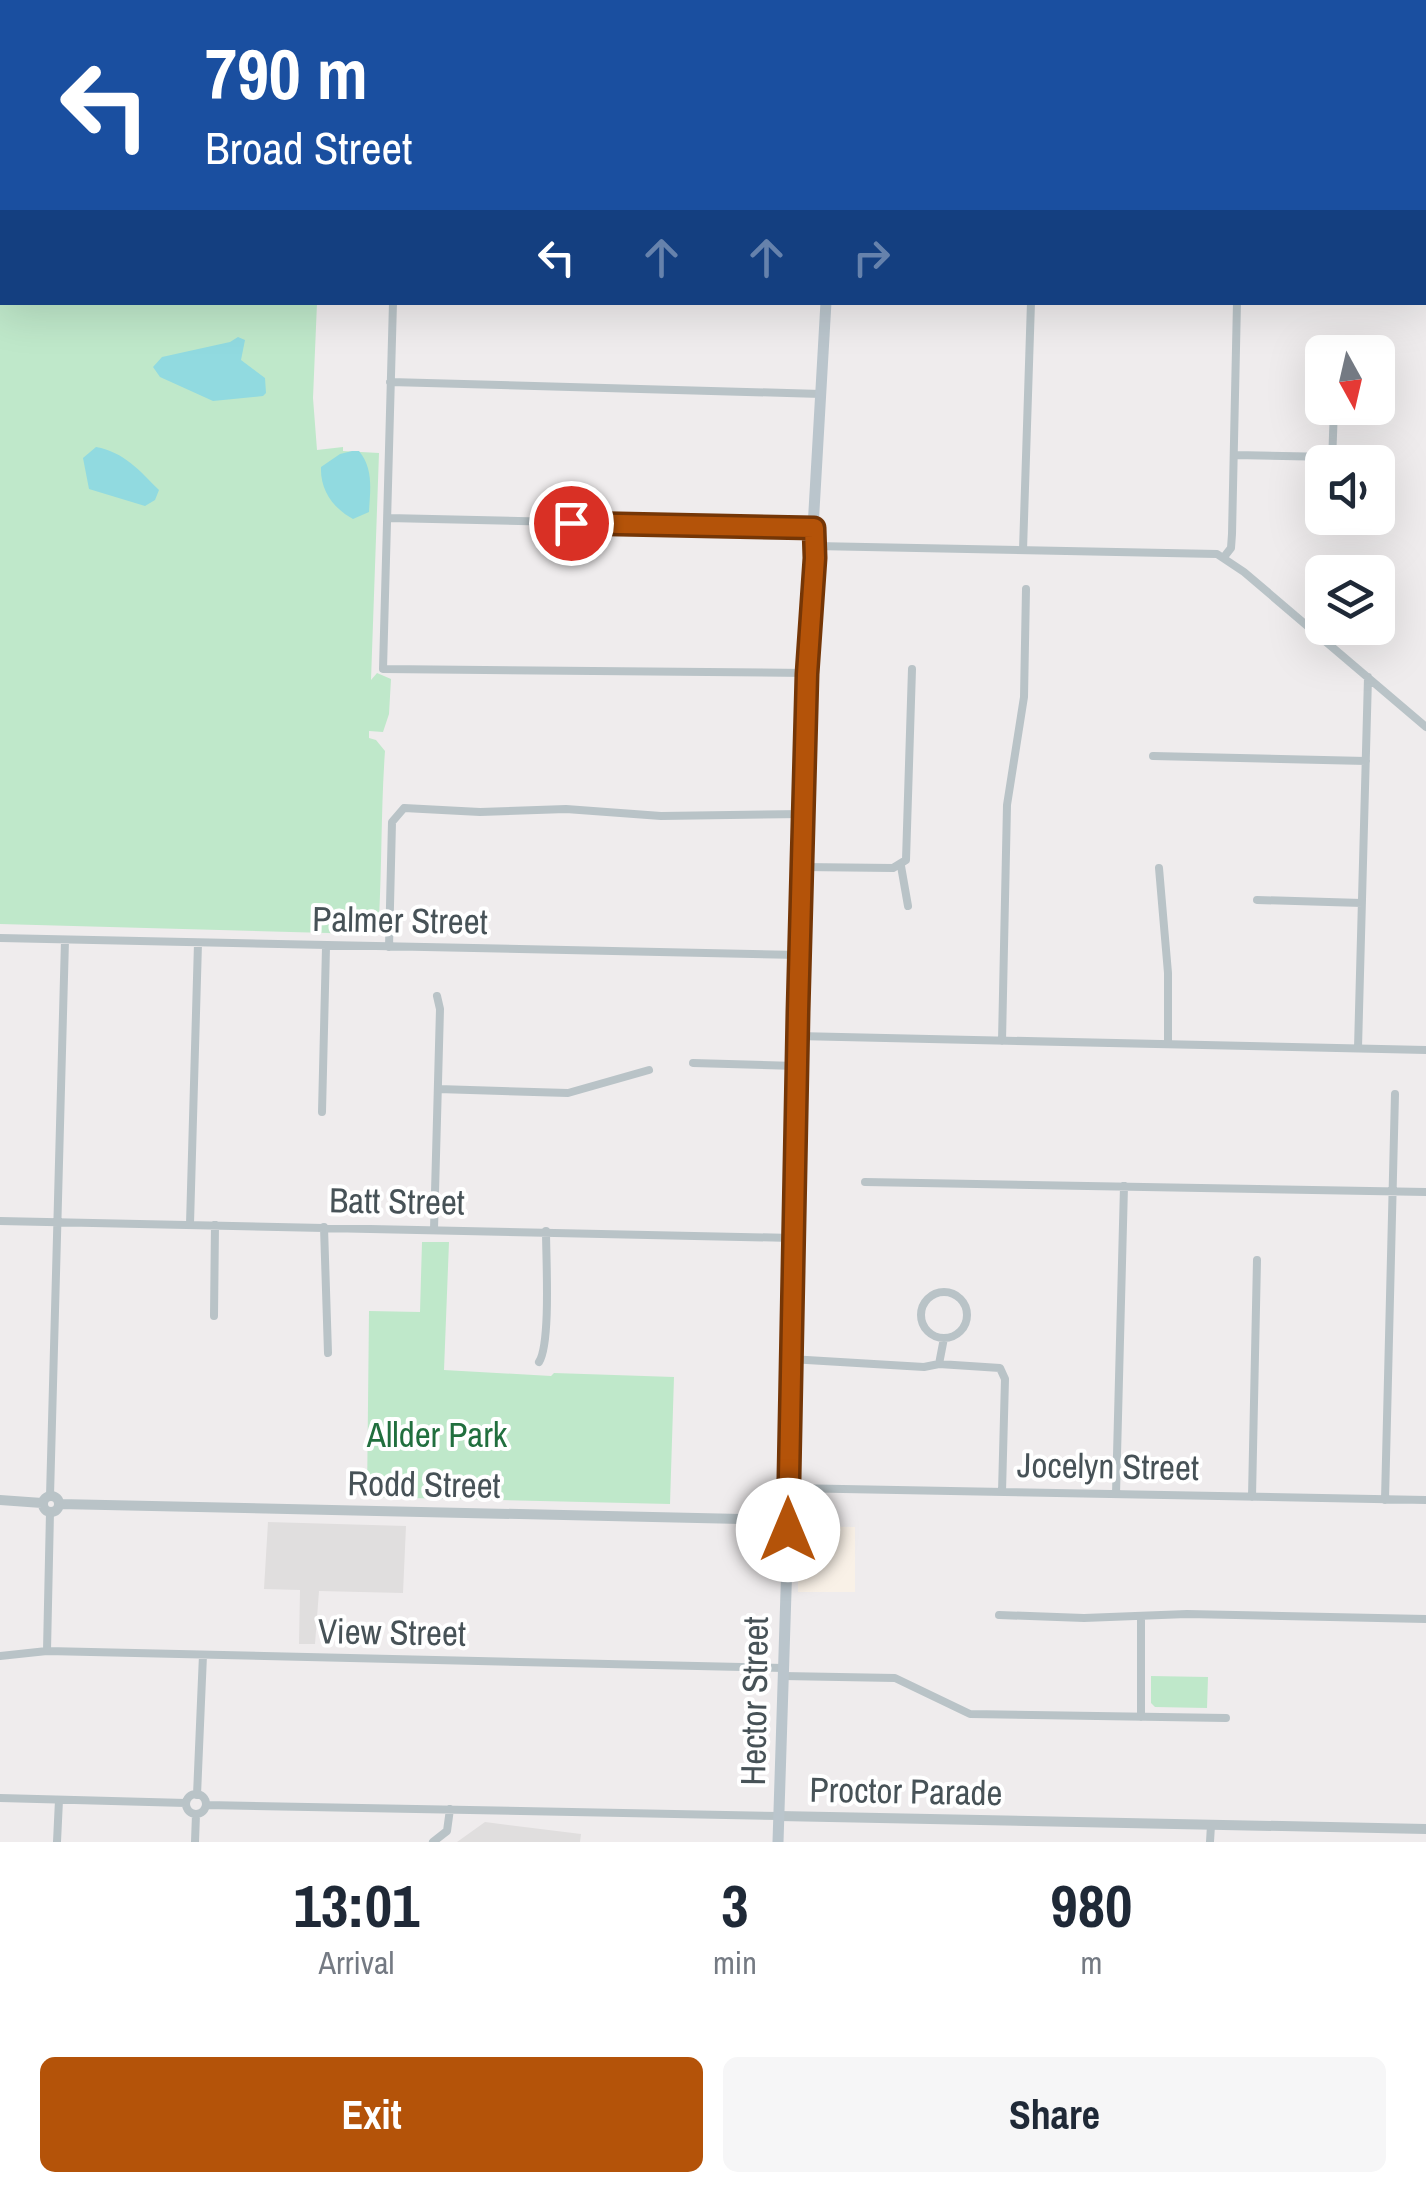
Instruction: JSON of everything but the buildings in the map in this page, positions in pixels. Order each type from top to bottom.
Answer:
[{"type":"main road","name":"Hector Street","points":[[778,1842],[807,674],[826,305]]},
{"type":"street","points":[[393,305],[383,669],[807,674]]},
{"type":"street","points":[[1023,550],[1031,305]]},
{"type":"street","points":[[1224,556],[1231,548],[1232,534],[1237,305]]},
{"type":"street","points":[[390,382],[821,394]]},
{"type":"street","points":[[1234,455],[1305,459]]},
{"type":"street","points":[[388,518],[814,528]]},
{"type":"street","points":[[816,546],[1224,556],[1426,727]]},
{"type":"street","points":[[1002,1041],[1008,804],[1024,697],[1026,590]]},
{"type":"street","points":[[908,906],[901,866],[907,856],[912,668]]},
{"type":"street","points":[[1358,1048],[1368,678]]},
{"type":"street","points":[[1153,756],[1366,762]]},
{"type":"street","points":[[389,947],[392,822],[404,808],[480,812],[566,809],[661,816],[803,814]]},
{"type":"street","points":[[802,867],[901,866]]},
{"type":"street","points":[[1159,868],[1168,973],[1168,1043]]},
{"type":"street","points":[[1258,900],[1362,903]]},
{"type":"street","name":"Palmer Street","points":[[0,938],[800,955]]},
{"type":"street","points":[[47,1651],[65,940]]},
{"type":"street","points":[[190,1224],[198,943]]},
{"type":"street","points":[[322,1112],[326,946]]},
{"type":"street","points":[[434,1228],[440,1009],[437,996]]},
{"type":"street","points":[[798,1036],[1426,1050]]},
{"type":"street","points":[[693,1062],[797,1066]]},
{"type":"street","points":[[438,1089],[568,1093],[649,1070]]},
{"type":"street","points":[[1385,1500],[1395,1094]]},
{"type":"street","points":[[865,1182],[1426,1192]]},
{"type":"street","points":[[1116,1494],[1124,1186]]},
{"type":"street","name":"Batt Street","points":[[0,1221],[793,1238]]},
{"type":"street","points":[[214,1316],[215,1225]]},
{"type":"street","points":[[324,1227],[328,1353]]},
{"type":"street","points":[[539,1362],[545,1328],[546,1231]]},
{"type":"street","points":[[1252,1497],[1258,1260]]},
{"type":"street","points":[[945,1291],[963,1300],[968,1315],[962,1330],[944,1338],[929,1333],[921,1314],[930,1296],[945,1291]]},
{"type":"street","points":[[939,1364],[944,1338]]},
{"type":"street","points":[[790,1358],[924,1367],[996,1367],[1004,1372],[1002,1492]]},
{"type":"street","name":"Jocelyn Street","points":[[789,1488],[1426,1500]]},
{"type":"street","name":"Rodd Street","points":[[0,1500],[788,1520]]},
{"type":"street","points":[[999,1615],[1426,1619]]},
{"type":"street","points":[[1141,1717],[1142,1616]]},
{"type":"street","name":"View Street","points":[[0,1656],[47,1651],[784,1672],[895,1678],[970,1714],[1226,1718]]},
{"type":"street","points":[[198,1795],[202,1655]]},
{"type":"street","points":[[198,1795],[206,1805],[196,1814],[190,1812],[186,1803],[198,1795]]},
{"type":"street","points":[[0,1798],[186,1803]]},
{"type":"street","points":[[57,1842],[58,1800]]},
{"type":"street","name":"Proctor Parade","points":[[206,1805],[1426,1828]]},
{"type":"street","points":[[433,1842],[446,1831],[450,1809]]},
{"type":"street","points":[[195,1842],[196,1814]]},
{"type":"street","points":[[1210,1842],[1211,1824]]},
{"type":"shaded area","points":[[268,1522],[406,1526],[403,1593],[319,1591],[315,1644],[299,1644],[300,1590],[264,1589]]},
{"type":"shaded area","points":[[798,1526],[855,1527],[855,1592],[798,1592]]},
{"type":"shaded area","points":[[485,1822],[581,1834],[580,1842],[457,1842]]},
{"type":"green space","points":[[0,305],[317,305],[313,398],[317,450],[343,447],[343,451],[379,453],[371,680],[377,673],[391,679],[389,714],[383,732],[369,731],[369,738],[385,751],[379,918],[368,921],[364,934],[0,924]]},
{"type":"green space","name":"Allder Park","points":[[422,1242],[449,1242],[444,1370],[674,1377],[670,1504],[367,1497],[369,1311],[420,1312]]},
{"type":"green space","points":[[1151,1676],[1208,1677],[1207,1708],[1155,1707],[1151,1703]]},
{"type":"water","points":[[238,337],[245,340],[241,360],[265,378],[263,396],[213,401],[160,377],[153,367],[162,357]]},
{"type":"water","points":[[96,447],[115,453],[138,469],[159,490],[155,500],[145,506],[89,489],[83,458]]},
{"type":"water","points":[[359,451],[364,458],[370,488],[369,512],[353,519],[329,497],[321,467]]},
{"type":"route","points":[[571,523],[814,528],[798,1012],[788,1530]]}]
